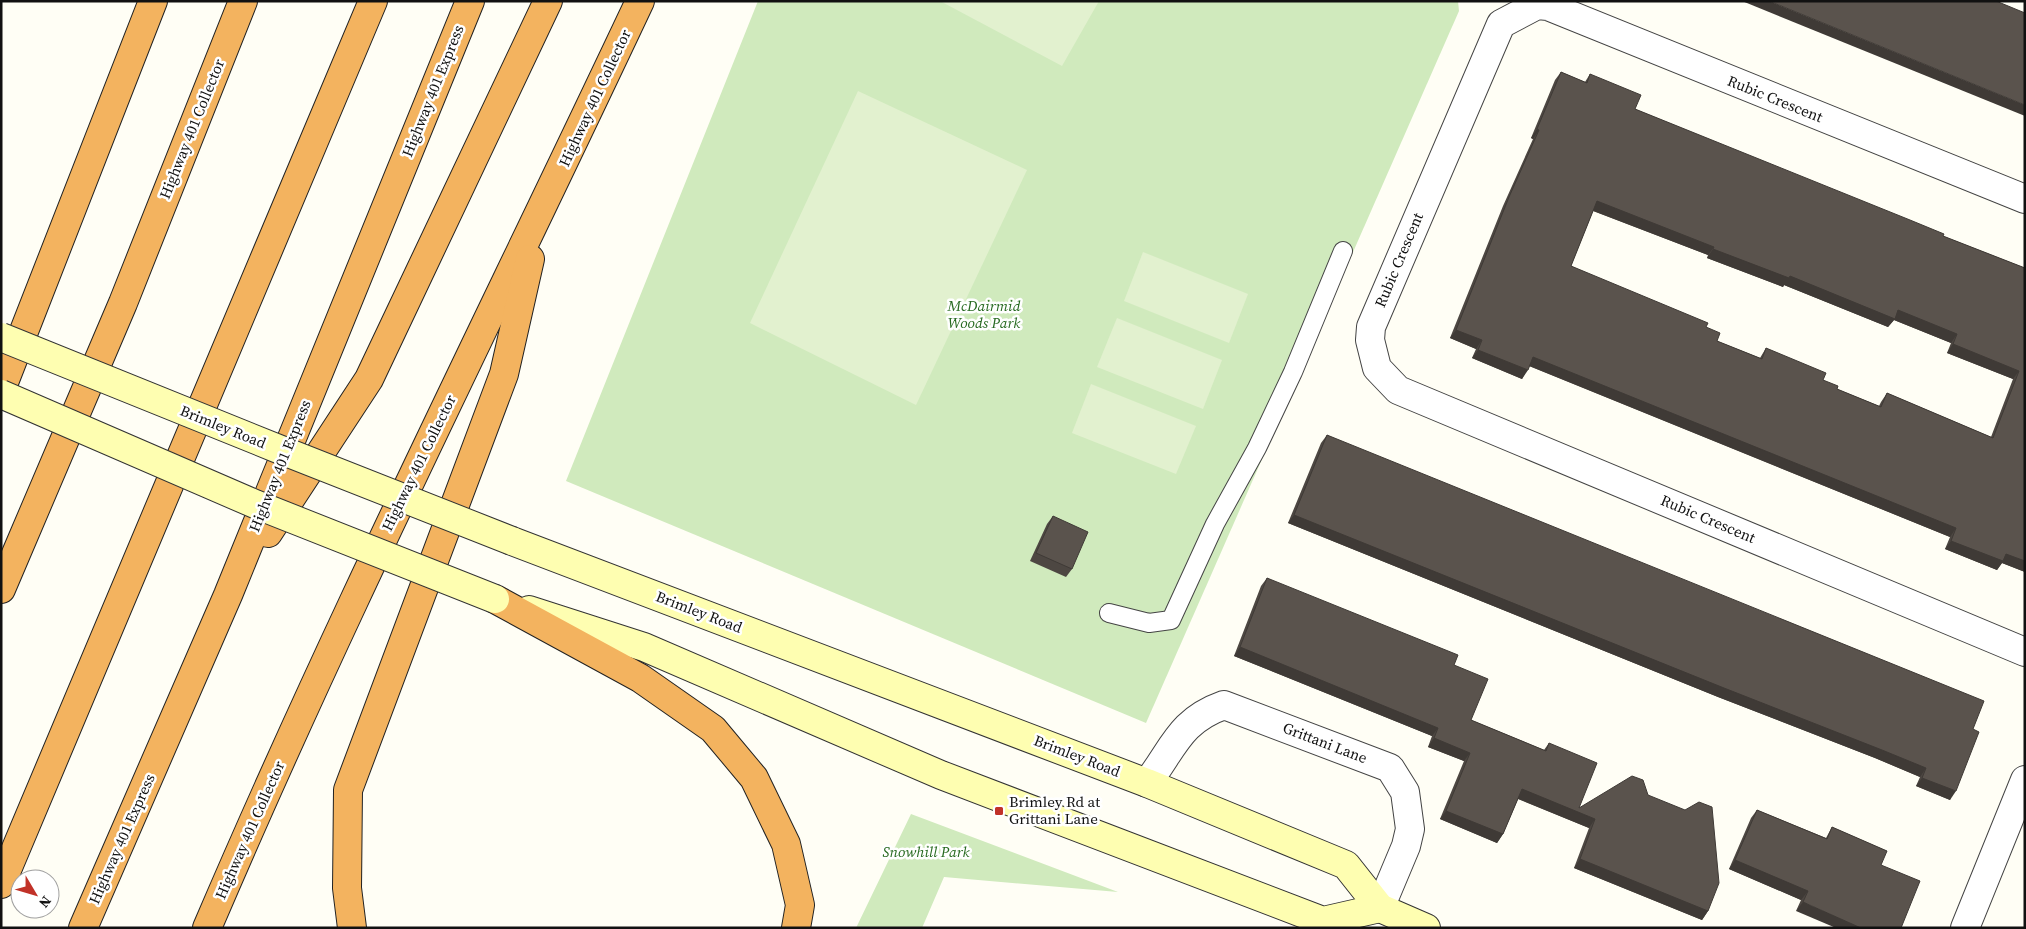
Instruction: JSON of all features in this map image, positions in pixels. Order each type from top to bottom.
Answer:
[{"type":"highway","points":[[1,390],[153,1]]},
{"type":"highway","name":"Highway 401 Collector","points":[[1,589],[123,303],[243,1]]},
{"type":"highway","points":[[1,884],[373,1]]},
{"type":"highway","name":"Highway 401 Express","points":[[83,928],[228,595],[470,1]]},
{"type":"highway","points":[[228,595],[369,379],[548,1]]},
{"type":"highway","name":"Highway 401 Collector","points":[[207,928],[242,845],[384,536],[540,214],[640,1]]},
{"type":"highway","points":[[352,928],[347,888],[348,790],[504,374],[540,214]]},
{"type":"highway","points":[[495,599],[640,678],[713,729],[754,778],[786,844],[800,905],[796,928]]},
{"type":"main road","name":"Brimley Road","points":[[1,337],[512,541],[1147,783],[1346,865],[1380,908],[1426,928]]},
{"type":"main road","points":[[1,394],[255,504],[495,599],[644,647],[941,775],[1323,921],[1380,908]]},
{"type":"street","name":"Rubic Crescent","points":[[2025,199],[1548,6],[1537,5],[1500,24],[1393,272],[1371,327],[1370,340],[1377,368],[1398,390],[2025,652]]},
{"type":"street","name":"Grittani Lane","points":[[1147,783],[1186,726],[1207,711],[1224,705],[1390,768],[1406,792],[1410,829],[1406,846],[1380,908]]},
{"type":"street","points":[[1965,928],[2025,780]]},
{"type":"lane","points":[[1109,613],[1148,623],[1171,620],[1215,524],[1257,448],[1293,372],[1343,251]]},
{"type":"green space","name":"McDairmid Woods Park","points":[[758,1],[1458,1],[1459,11],[1146,723],[566,481]]},
{"type":"green space","points":[[940,1],[1099,1],[1062,66]]},
{"type":"green space","points":[[858,91],[1027,170],[916,405],[750,323]]},
{"type":"green space","points":[[1143,252],[1248,294],[1229,343],[1124,301]]},
{"type":"green space","points":[[1117,318],[1222,360],[1203,409],[1097,367]]},
{"type":"green space","points":[[1091,384],[1196,426],[1176,474],[1072,433]]},
{"type":"green space","name":"Snowhill Park","points":[[911,814],[1118,892],[944,877],[922,928],[856,928]]},
{"type":"building","points":[[1769,1],[1996,1],[2025,13],[2025,105]]},
{"type":"building","points":[[1561,72],[1587,83],[1590,74],[1641,95],[1635,109],[2025,268],[2025,561],[2006,554],[2003,561],[1951,541],[1956,528],[1533,357],[1528,370],[1478,350],[1482,340],[1456,330],[1509,197],[1539,130],[1537,129]],"holes":[[[1597,201],[1714,247],[1713,249],[1789,278],[1790,276],[1895,319],[1898,310],[1957,334],[1953,344],[2019,371],[1993,438],[1887,393],[1881,407],[1837,389],[1838,386],[1823,380],[1826,373],[1766,348],[1762,359],[1717,341],[1720,333],[1706,327],[1708,323],[1571,266]]]},
{"type":"building","points":[[1327,435],[1984,701],[1973,729],[1979,732],[1956,791],[1922,778],[1926,768],[1294,515]]},
{"type":"building","points":[[1053,516],[1088,532],[1072,569],[1036,553]]},
{"type":"building","points":[[1267,578],[1458,655],[1454,665],[1488,679],[1471,720],[1546,751],[1549,743],[1597,763],[1579,808],[1632,776],[1643,780],[1648,795],[1685,810],[1699,802],[1712,807],[1719,883],[1708,911],[1580,859],[1595,819],[1522,789],[1503,834],[1446,811],[1470,753],[1434,738],[1438,728],[1240,647]]},
{"type":"building","points":[[1757,810],[1827,839],[1832,827],[1887,851],[1881,865],[1920,881],[1901,928],[1861,928],[1803,902],[1808,891],[1735,860]]},
{"type":"place","name":"Brimley Rd at Grittani Lane","points":[[999,811]]}]
